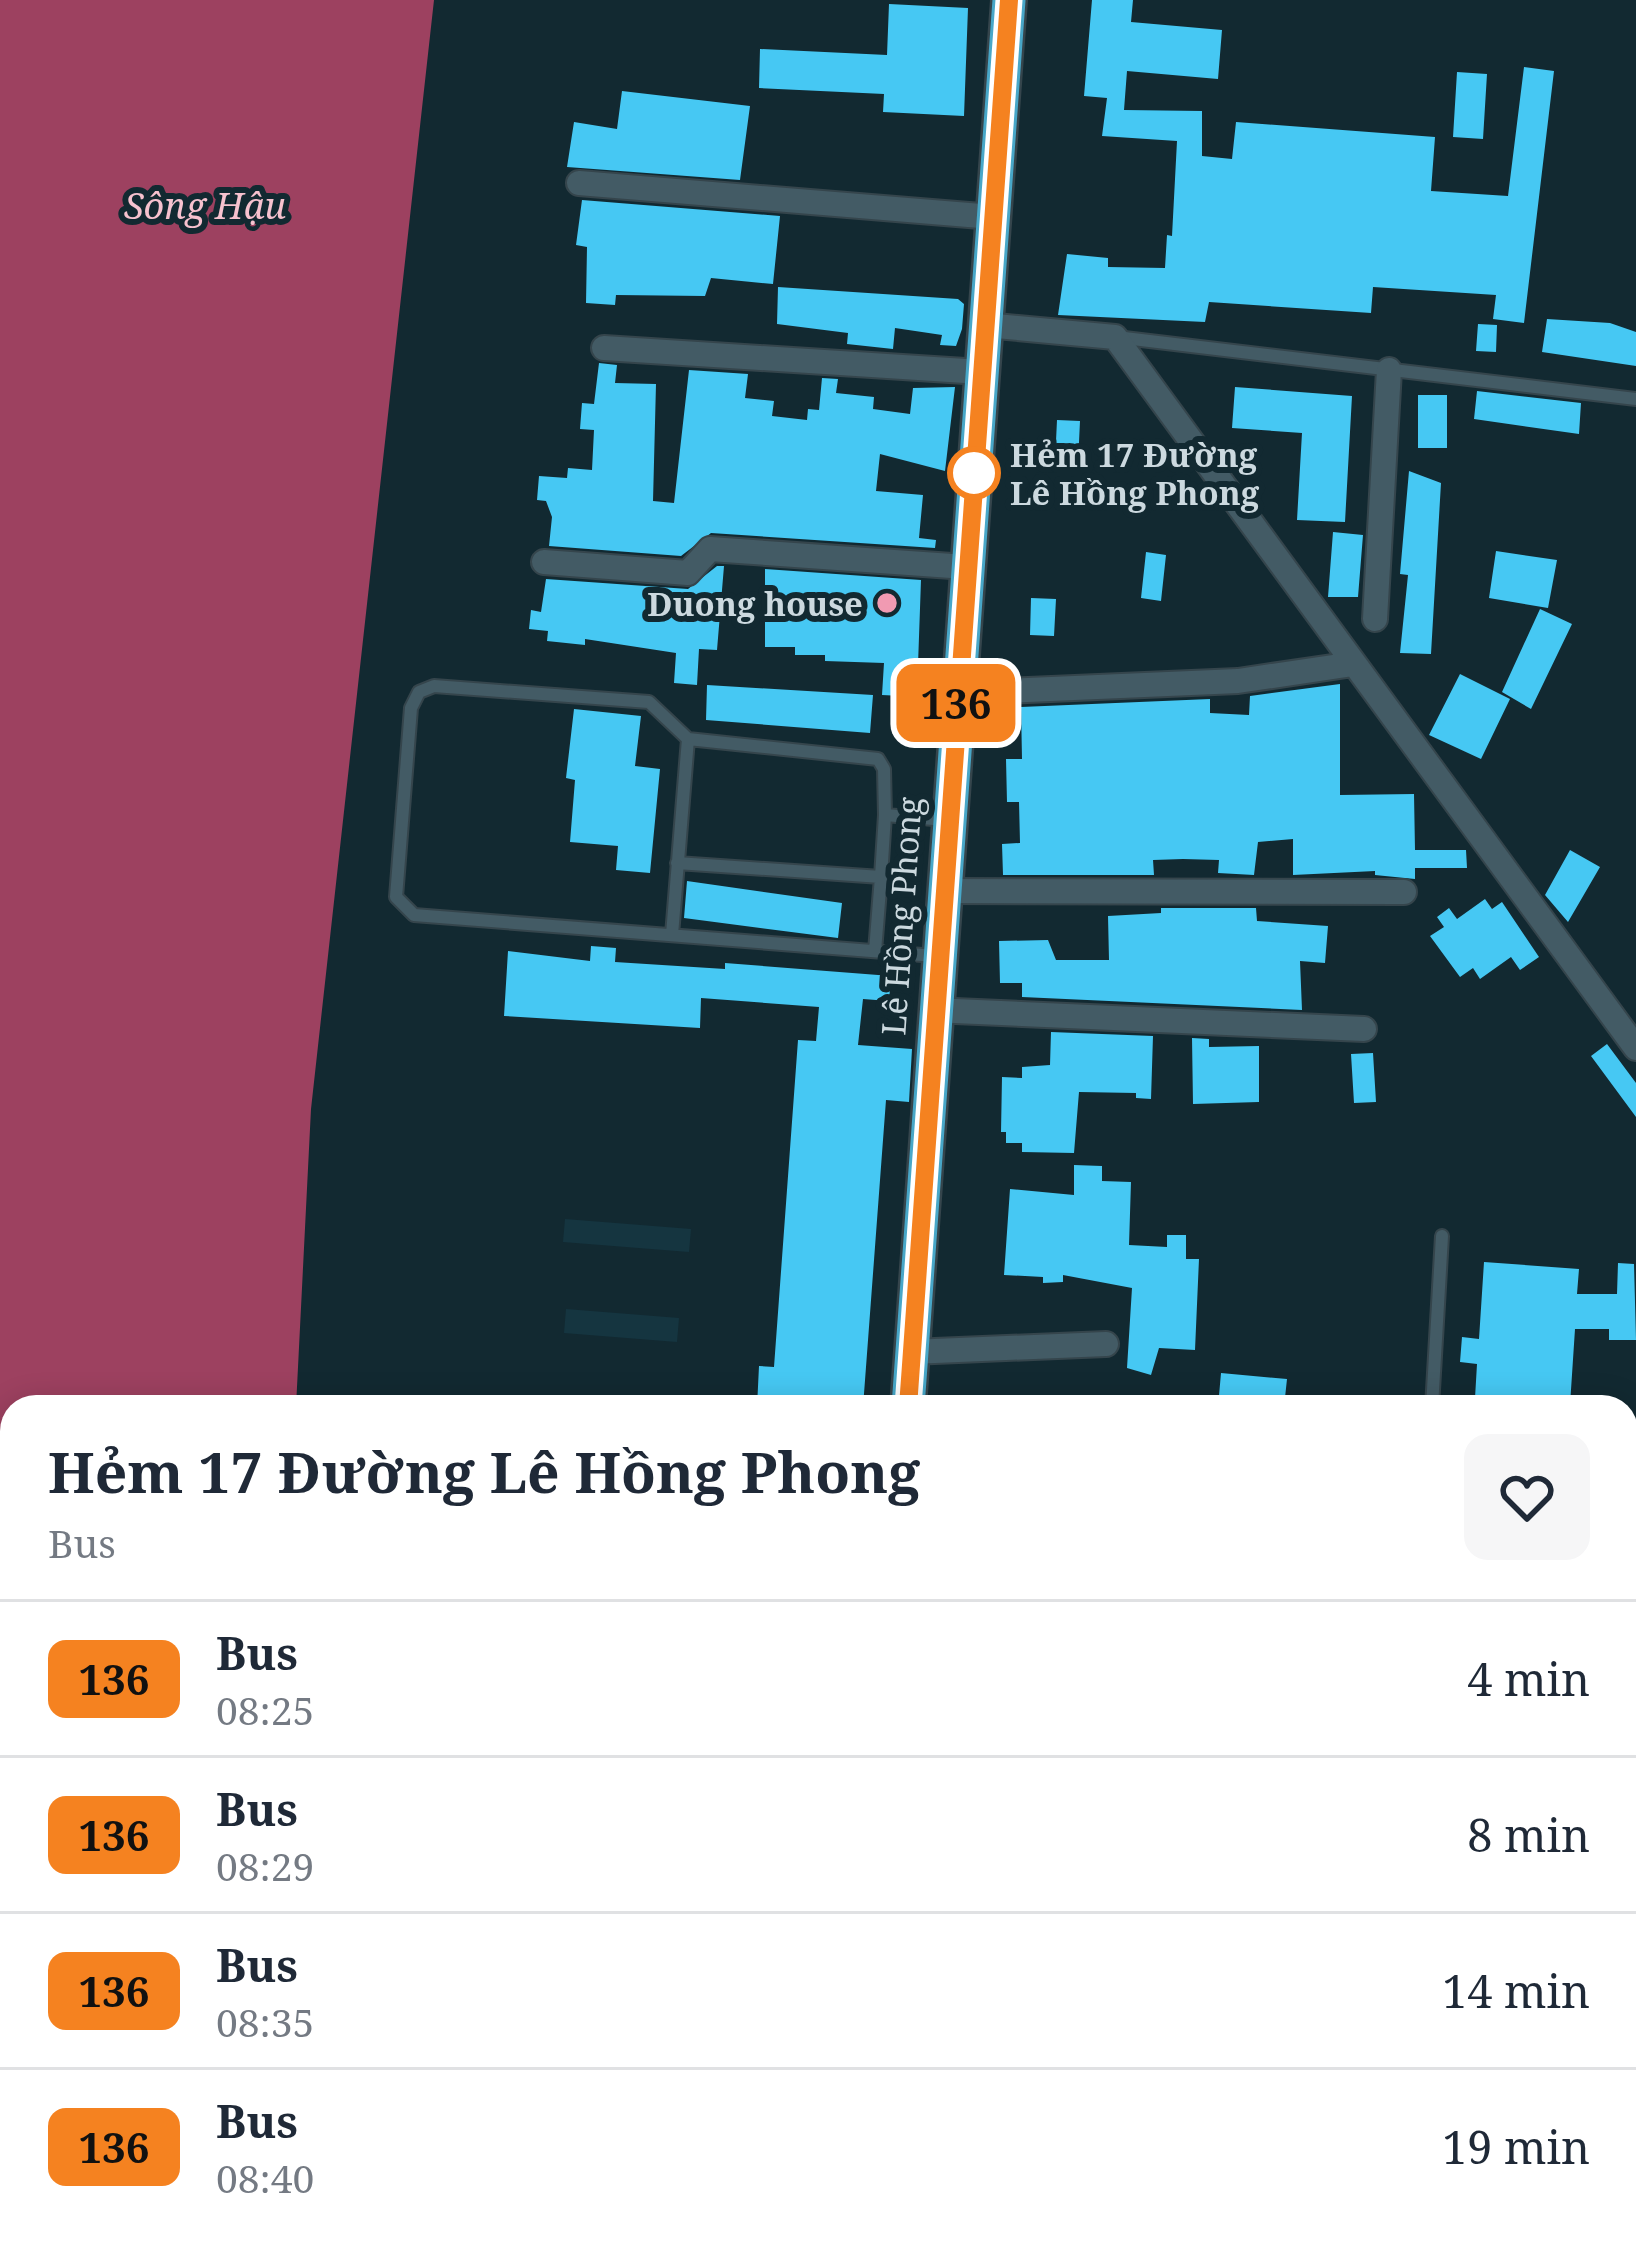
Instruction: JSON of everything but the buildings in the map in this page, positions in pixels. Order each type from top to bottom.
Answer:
[{"type":"highway","name":"Lê Hồng Phong","points":[[909,1395],[932,1010],[1009,0]]},
{"type":"street","points":[[579,183],[992,217]]},
{"type":"street","points":[[985,325],[1115,338],[1636,1048]]},
{"type":"street","points":[[604,349],[981,372]]},
{"type":"street","points":[[1375,619],[1389,370]]},
{"type":"street","points":[[544,562],[688,573],[710,549],[966,567]]},
{"type":"street","points":[[957,693],[1238,681],[1353,664]]},
{"type":"street","points":[[942,891],[1404,892]]},
{"type":"street","points":[[932,1010],[1364,1029]]},
{"type":"street","points":[[911,1352],[1106,1344]]},
{"type":"lane","points":[[1115,338],[1636,399]]},
{"type":"lane","points":[[875,951],[885,815],[884,769],[878,759],[688,739],[649,702],[434,686],[419,692],[409,732],[396,897],[414,915],[937,956]]},
{"type":"lane","points":[[672,935],[688,739]]},
{"type":"lane","points":[[885,815],[947,820]]},
{"type":"lane","points":[[677,863],[881,877]]},
{"type":"lane","points":[[1433,1395],[1442,1235]]},
{"type":"shaded area","points":[[565,1219],[691,1229],[689,1252],[563,1242]]},
{"type":"shaded area","points":[[566,1309],[679,1318],[677,1342],[564,1333]]},
{"type":"water","name":"Sông Hậu","points":[[0,0],[434,0],[311,1109],[297,1395],[0,1395]]},
{"type":"bus line","name":"136","points":[[909,1395],[932,1010],[1009,0]]},
{"type":"place","name":"Hẻm 17 Đường Lê Hồng Phong","points":[[974,473]]},
{"type":"place","name":"Duong house","points":[[887,603]]}]
